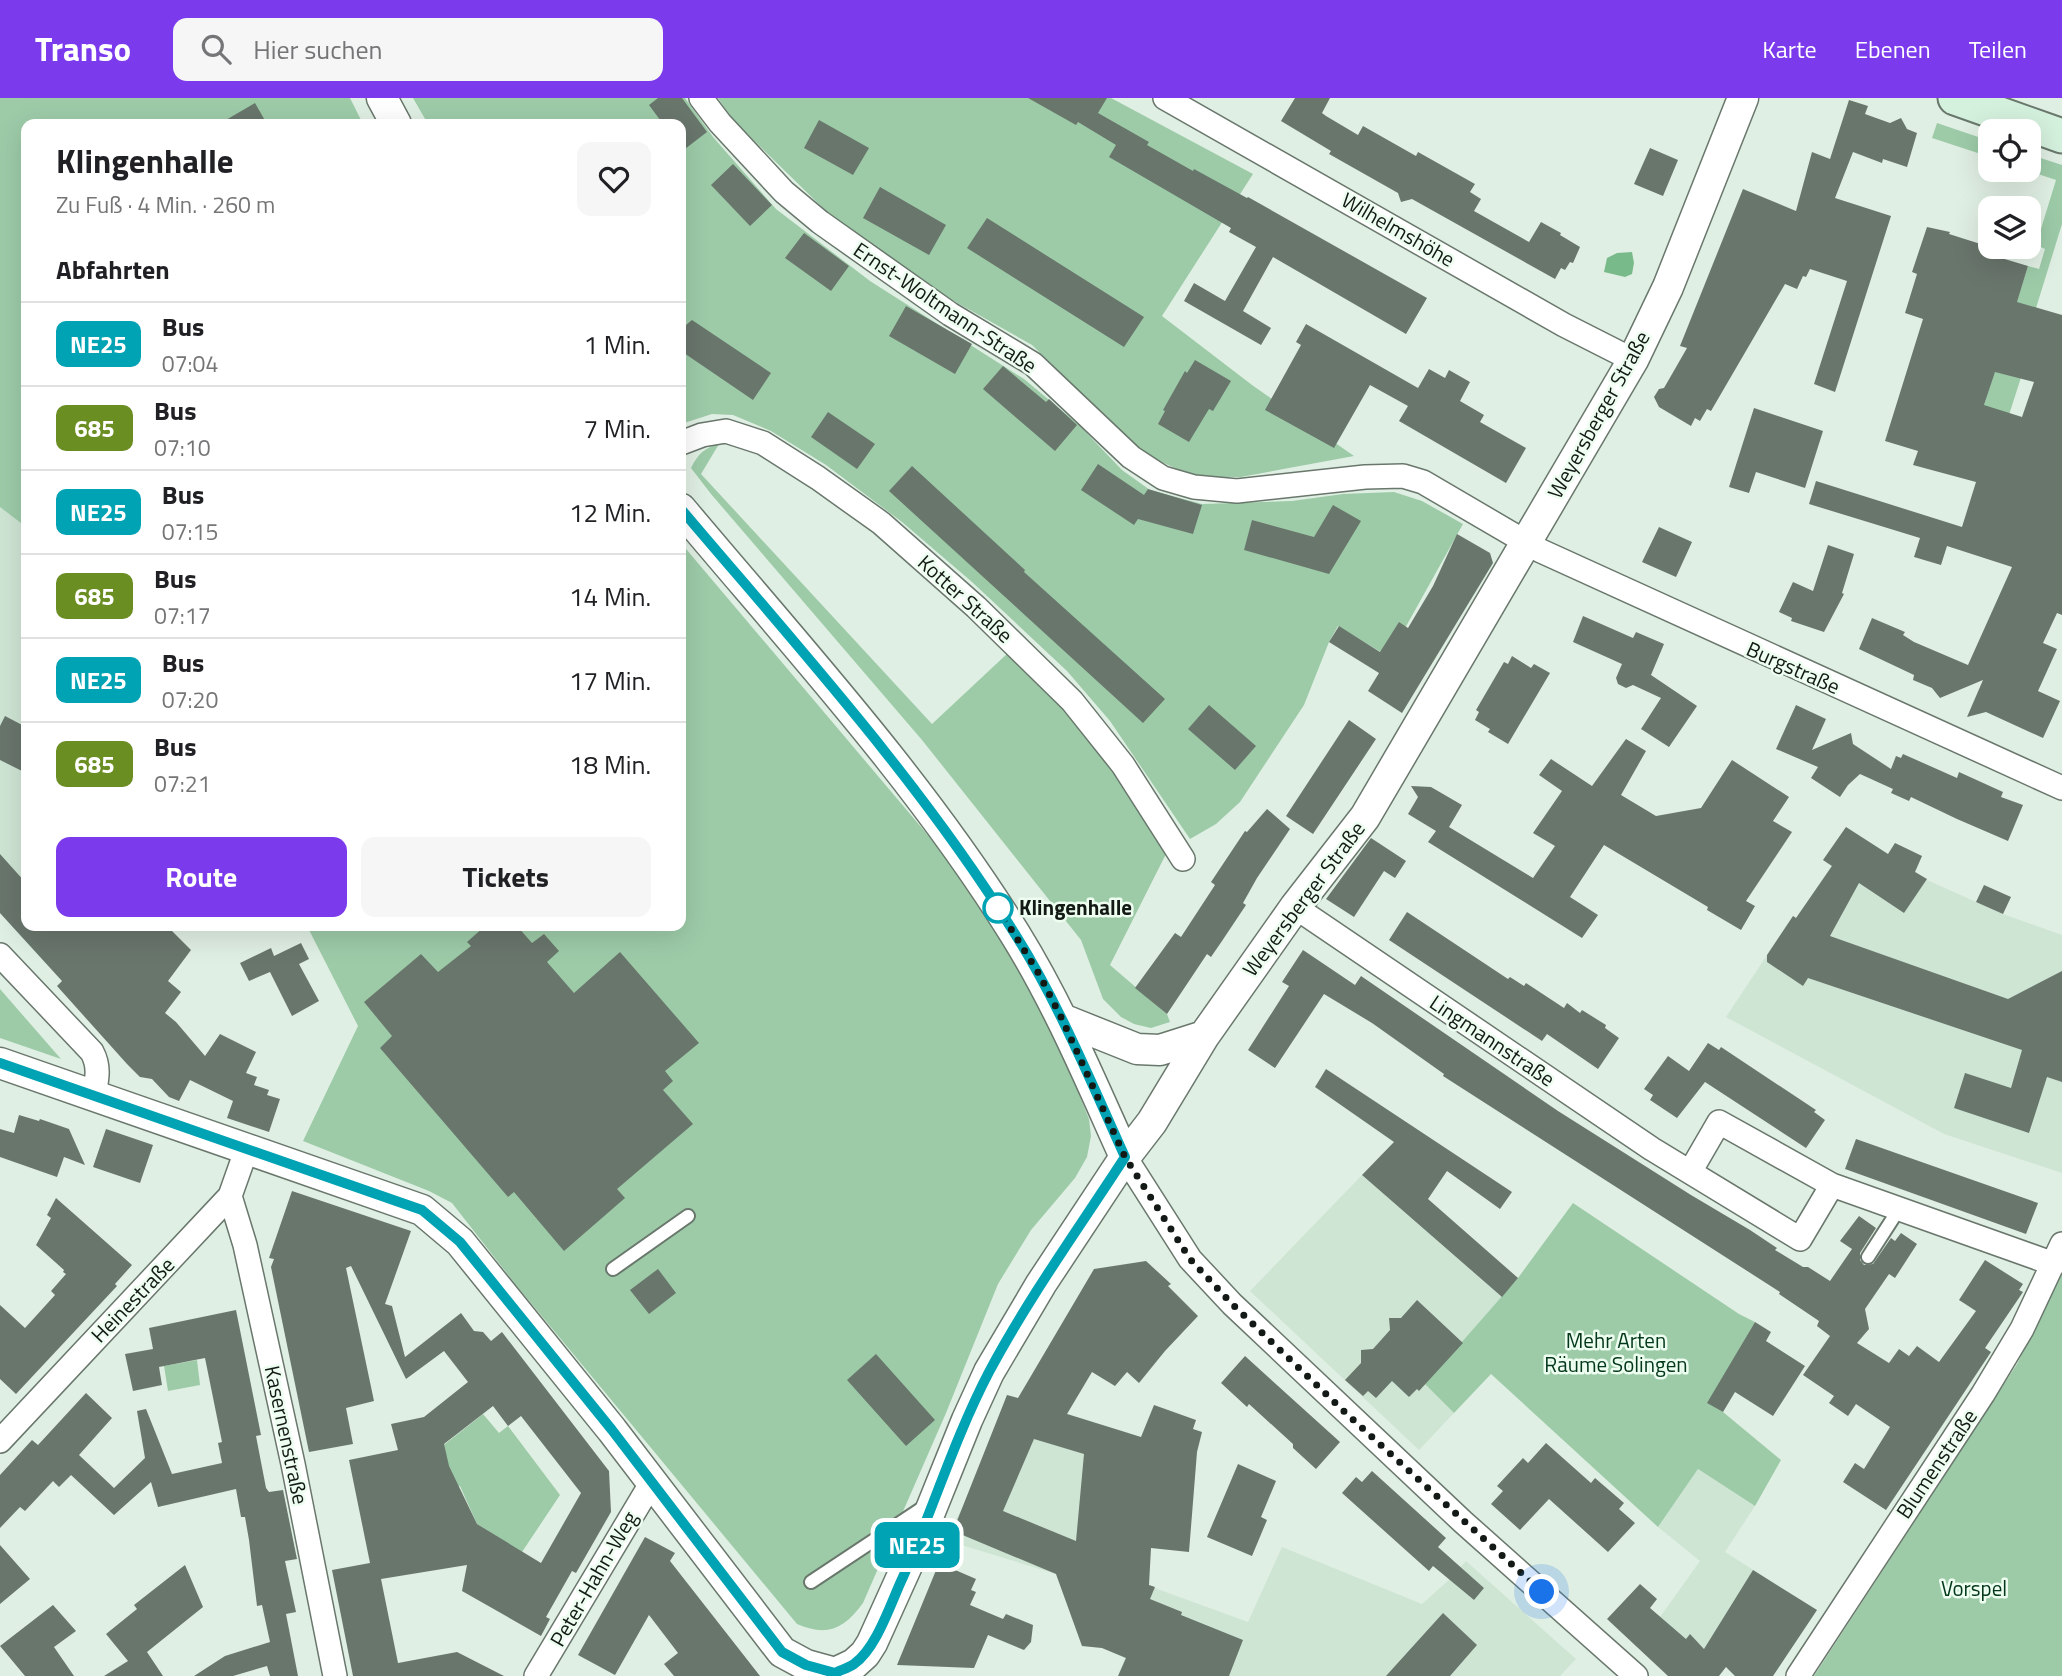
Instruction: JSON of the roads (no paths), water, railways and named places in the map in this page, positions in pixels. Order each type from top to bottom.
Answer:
[{"type":"main road","points":[[1955,98],[2062,136]]},
{"type":"street","points":[[382,98],[393,119]]},
{"type":"street","name":"Ernst-Woltmann-Straße","points":[[701,98],[720,123],[784,192],[820,222],[950,314],[1033,364],[1131,457],[1163,478],[1194,487],[1237,491],[1365,477],[1403,476],[1423,482],[1526,544]]},
{"type":"street","name":"Wilhelmshöhe","points":[[1165,98],[1564,325],[1633,360]]},
{"type":"street","name":"Weyersberger Straße","points":[[835,1675],[854,1664],[872,1643],[989,1372],[1041,1284],[1125,1157],[1152,1122],[1205,1036],[1295,907],[1365,817],[1633,360],[1668,287],[1743,98]]},
{"type":"street","name":"Kotter Straße","points":[[686,441],[726,431],[764,443],[881,523],[976,607],[1072,701],[1123,765],[1183,859]]},
{"type":"street","points":[[686,515],[879,746],[943,828],[1015,933],[1062,1019],[1125,1157],[1190,1259],[1232,1304],[1454,1513],[1636,1676]]},
{"type":"street","name":"Burgstraße","points":[[1526,544],[1737,643],[2062,788]]},
{"type":"street","name":"Lingmannstraße","points":[[1295,907],[1652,1149],[1800,1239],[1832,1185]]},
{"type":"street","points":[[0,955],[92,1052],[98,1072],[94,1095]]},
{"type":"street","points":[[1062,1019],[1137,1049],[1160,1050],[1205,1036]]},
{"type":"street","points":[[0,1062],[422,1210],[460,1242],[652,1482],[782,1652],[806,1665],[835,1675]]},
{"type":"street","points":[[1690,1172],[1719,1122],[1832,1185],[1899,1209],[2058,1254]]},
{"type":"street","name":"Heinestraße","points":[[0,1441],[230,1196],[247,1148]]},
{"type":"street","name":"Kasernenstraße","points":[[230,1196],[245,1245],[293,1464],[335,1676]]},
{"type":"street","name":"Blumenstraße","points":[[1798,1676],[1983,1394],[2022,1329],[2058,1254]]},
{"type":"street","name":"Peter-Hahn-Weg","points":[[536,1676],[652,1482]]},
{"type":"lane","points":[[1868,1257],[1899,1209]]},
{"type":"lane","points":[[613,1269],[688,1216]]},
{"type":"lane","points":[[811,1581],[933,1501]]},
{"type":"place","name":"Klingenhalle","points":[[998,908]]},
{"type":"park label","name":"Mehr Arten Räume Solingen","points":[[1616,1353]]},
{"type":"park label","name":"Vorspel","points":[[1974,1589]]}]
